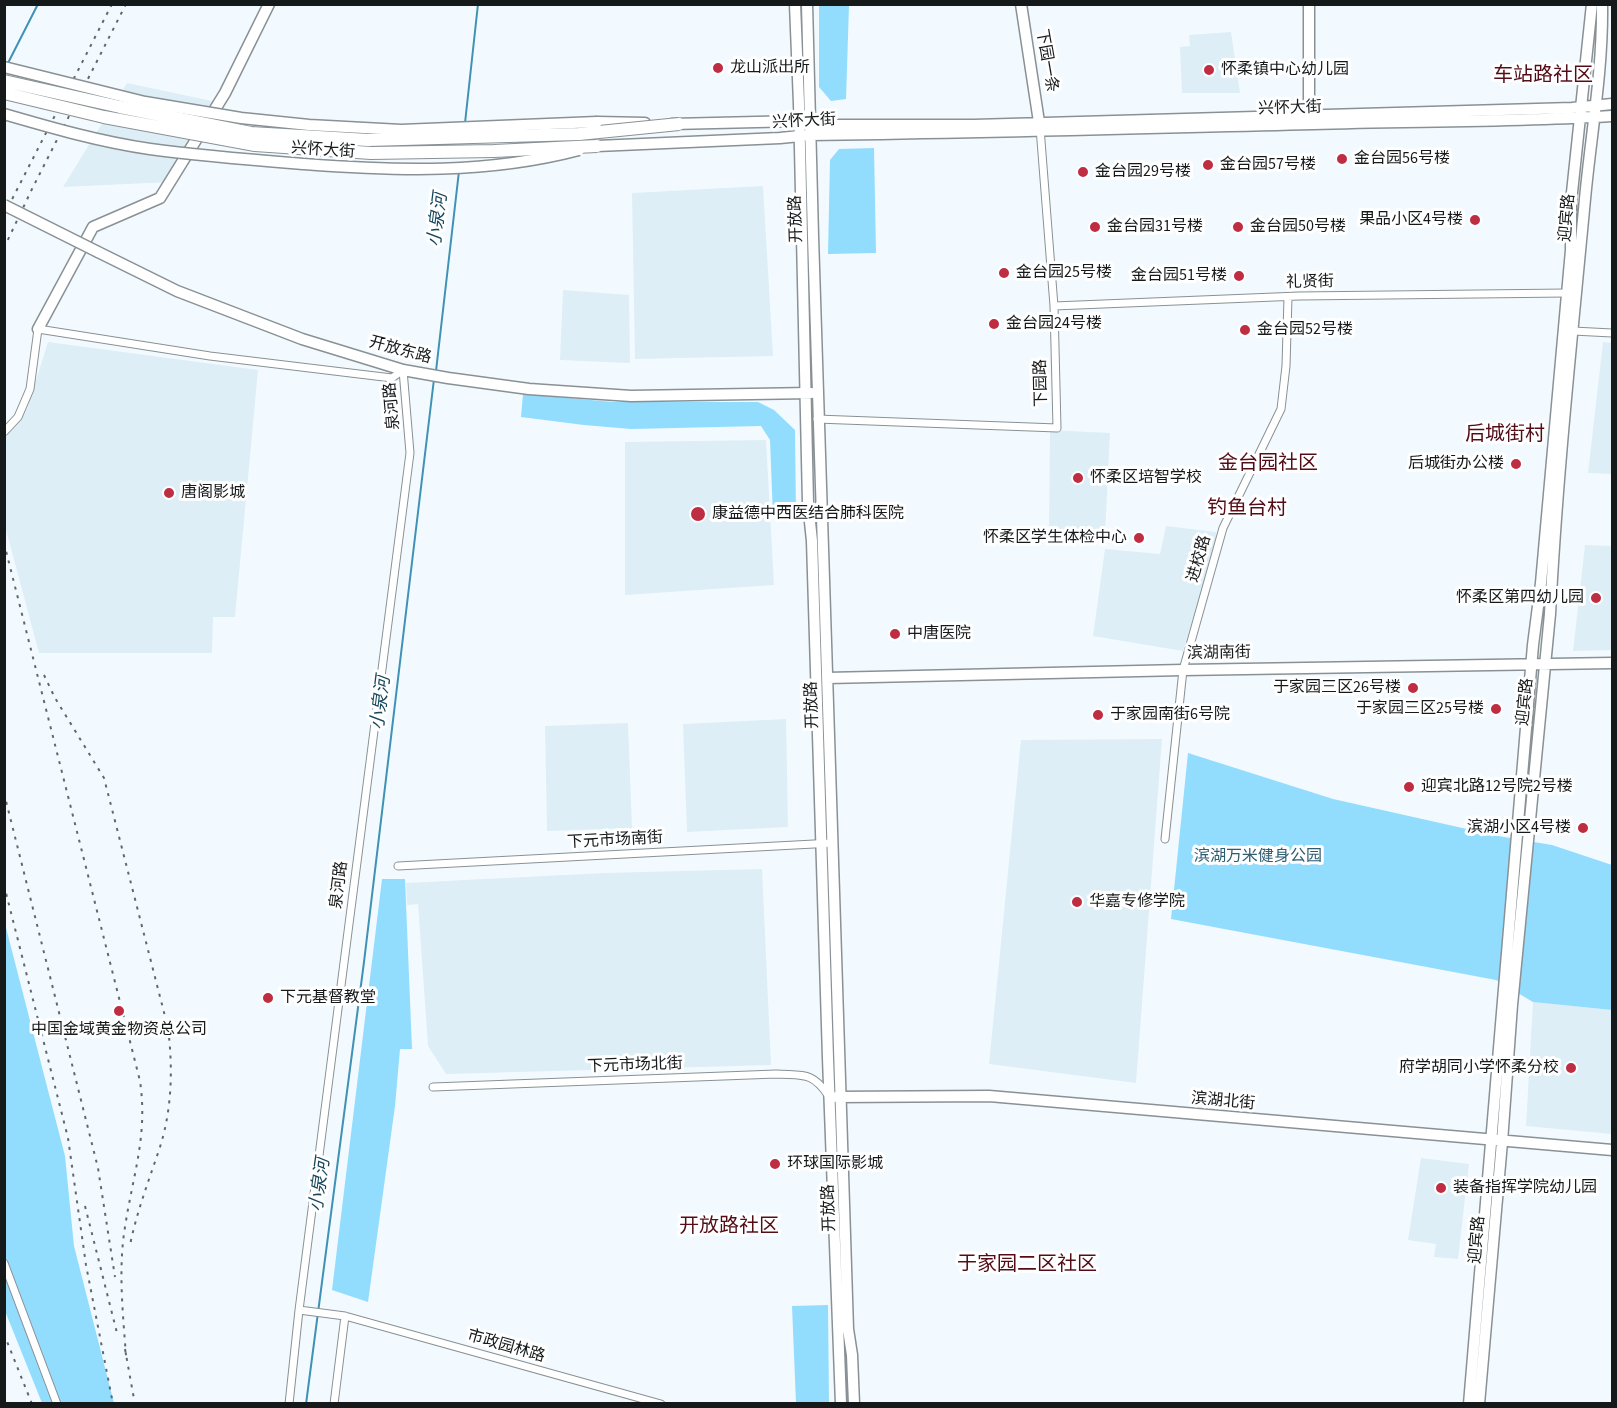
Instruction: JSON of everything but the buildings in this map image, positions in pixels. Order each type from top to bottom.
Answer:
[{"type":"highway","points":[[4,81],[251,133],[356,140],[579,134],[679,124]]},
{"type":"highway","points":[[4,93],[104,117],[255,145],[371,153],[494,151],[597,146]]},
{"type":"main road","points":[[38,329],[93,227],[160,198],[225,93],[269,4]]},
{"type":"main road","name":"开放路","points":[[795,4],[805,129],[818,393],[848,1329],[852,1355],[854,1404]]},
{"type":"main road","name":"开放路","points":[[807,4],[805,393],[841,1404]]},
{"type":"main road","name":"下园一条","points":[[1021,4],[1040,127]]},
{"type":"main road","points":[[1304,119],[1309,105],[1309,4]]},
{"type":"main road","name":"迎宾路","points":[[1469,1404],[1532,665],[1571,250],[1571,202],[1592,4]]},
{"type":"main road","name":"迎宾路","points":[[1479,1404],[1512,1005],[1545,665],[1573,331],[1593,117],[1602,47],[1602,4]]},
{"type":"main road","name":"兴怀大街","points":[[4,67],[145,102],[241,118],[309,125],[401,130],[597,122],[805,129]]},
{"type":"main road","name":"兴怀大街","points":[[1581,112],[1595,105],[1612,104]]},
{"type":"main road","name":"兴怀大街","points":[[4,114],[68,132],[148,149],[249,160],[372,169],[488,168],[533,161],[597,146],[805,129],[974,125],[1040,127],[1581,112],[1593,117],[1612,116]]},
{"type":"main road","name":"开放东路","points":[[4,205],[184,294],[302,339],[409,371],[529,389],[630,396],[818,393]]},
{"type":"main road","name":"滨湖南街","points":[[827,678],[1612,663]]},
{"type":"main road","name":"滨湖北街","points":[[829,1097],[989,1096],[1612,1150]]},
{"type":"street","name":"下园路","points":[[806,418],[1057,428],[1054,306],[1040,127]]},
{"type":"street","name":"礼贤街","points":[[1054,306],[1288,297],[1567,293]]},
{"type":"street","name":"进校路","points":[[1165,839],[1183,670],[1223,528],[1281,409],[1286,366],[1288,297]]},
{"type":"street","points":[[4,432],[18,417],[30,389],[38,329],[210,356],[392,378],[409,371]]},
{"type":"street","points":[[1573,331],[1612,333]]},
{"type":"street","name":"泉河路","points":[[289,1404],[299,1310],[410,453],[409,371]]},
{"type":"street","name":"下元市场南街","points":[[398,866],[833,843]]},
{"type":"street","name":"下元市场北街","points":[[433,1087],[776,1074],[809,1077],[819,1081],[829,1097]]},
{"type":"street","points":[[4,1263],[57,1404]]},
{"type":"street","name":"市政园林路","points":[[299,1310],[345,1316],[661,1404]]},
{"type":"street","points":[[334,1404],[345,1316]]},
{"type":"shaded area","name":"怀柔镇中心幼儿园","points":[[1231,32],[1240,93],[1182,93],[1180,47],[1190,46],[1189,35]]},
{"type":"shaded area","points":[[127,83],[212,101],[170,182],[63,187]]},
{"type":"shaded area","points":[[763,186],[773,356],[635,359],[632,193]]},
{"type":"shaded area","points":[[563,290],[629,295],[630,363],[560,360]]},
{"type":"shaded area","points":[[48,342],[258,370],[235,617],[213,617],[212,653],[39,653],[5,526],[4,439],[27,409]]},
{"type":"shaded area","points":[[1603,342],[1612,343],[1612,474],[1588,473]]},
{"type":"shaded area","name":"怀柔区培智学校","points":[[1050,430],[1110,433],[1105,534],[1049,534]]},
{"type":"shaded area","name":"康益德中西医结合肺科医院","points":[[766,440],[774,585],[625,595],[625,442]]},
{"type":"shaded area","points":[[1166,526],[1216,532],[1216,544],[1183,651],[1093,636],[1105,549],[1160,554]]},
{"type":"shaded area","name":"怀柔区第四幼儿园","points":[[1585,545],[1612,546],[1612,650],[1573,651]]},
{"type":"shaded area","points":[[786,719],[788,827],[687,832],[683,724]]},
{"type":"shaded area","points":[[628,723],[632,828],[547,831],[545,726]]},
{"type":"shaded area","name":"华嘉专修学院","points":[[1162,739],[1136,1083],[989,1064],[1021,740]]},
{"type":"shaded area","points":[[762,869],[771,1065],[446,1074],[428,1046],[418,904],[407,905],[406,883],[604,873]]},
{"type":"shaded area","name":"府学胡同小学怀柔分校","points":[[1533,1002],[1612,1010],[1612,1134],[1526,1126]]},
{"type":"shaded area","name":"装备指挥学院幼儿园","points":[[1421,1158],[1469,1164],[1458,1259],[1434,1257],[1436,1244],[1408,1240]]},
{"type":"green space","points":[[819,5],[849,5],[846,99],[831,101],[819,87]]},
{"type":"green space","points":[[874,148],[876,253],[828,254],[830,160],[839,149]]},
{"type":"green space","points":[[523,394],[613,402],[758,402],[774,410],[795,430],[796,518],[773,517],[770,440],[761,426],[631,429],[521,417]]},
{"type":"green space","name":"滨湖万米健身公园","points":[[1188,753],[1333,799],[1498,836],[1552,845],[1612,865],[1612,1010],[1533,1002],[1496,980],[1171,919]]},
{"type":"green space","points":[[382,879],[405,879],[412,1049],[400,1049],[395,1106],[368,1302],[332,1290]]},
{"type":"green space","points":[[4,920],[65,1156],[74,1246],[114,1403],[42,1403],[5,1311]]},
{"type":"green space","points":[[828,1305],[829,1403],[796,1403],[792,1306]]},
{"type":"waterway","points":[[7,65],[38,4]]},
{"type":"waterway","name":"小泉河","points":[[465,123],[478,4]]},
{"type":"waterway","name":"小泉河","points":[[436,371],[459,171]]},
{"type":"waterway","name":"小泉河","points":[[306,1404],[364,962],[434,379]]},
{"type":"railway","points":[[4,215],[112,4]]},
{"type":"railway","points":[[4,248],[126,4]]},
{"type":"railway","points":[[4,543],[140,1081],[141,1137],[125,1227],[122,1259],[126,1356]]},
{"type":"railway","points":[[44,675],[55,698],[104,778],[168,1028],[171,1073],[167,1118],[130,1245]]},
{"type":"railway","points":[[4,793],[98,1168],[115,1277]]},
{"type":"railway","points":[[4,885],[68,1138],[86,1265],[113,1404]]},
{"type":"railway","points":[[85,1206],[118,1337]]},
{"type":"railway","points":[[4,1334],[32,1404]]},
{"type":"railway","points":[[125,1349],[134,1399]]},
{"type":"place","name":"龙山派出所","points":[[718,68]]},
{"type":"place","name":"怀柔镇中心幼儿园","points":[[1209,70]]},
{"type":"place","name":"金台园56号楼","points":[[1342,159]]},
{"type":"place","name":"金台园57号楼","points":[[1208,165]]},
{"type":"place","name":"金台园29号楼","points":[[1083,172]]},
{"type":"place","name":"果品小区4号楼","points":[[1475,220]]},
{"type":"place","name":"金台园31号楼","points":[[1095,227]]},
{"type":"place","name":"金台园50号楼","points":[[1238,227]]},
{"type":"place","name":"金台园25号楼","points":[[1004,273]]},
{"type":"place","name":"金台园51号楼","points":[[1239,276]]},
{"type":"place","name":"金台园24号楼","points":[[994,324]]},
{"type":"place","name":"金台园52号楼","points":[[1245,330]]},
{"type":"place","name":"后城街办公楼","points":[[1516,464]]},
{"type":"place","name":"怀柔区培智学校","points":[[1078,478]]},
{"type":"place","name":"唐阁影城","points":[[169,493]]},
{"type":"place","name":"康益德中西医结合肺科医院","points":[[698,514]]},
{"type":"place","name":"怀柔区学生体检中心","points":[[1139,538]]},
{"type":"place","name":"怀柔区第四幼儿园","points":[[1596,598]]},
{"type":"place","name":"中唐医院","points":[[895,634]]},
{"type":"place","name":"于家园三区26号楼","points":[[1413,688]]},
{"type":"place","name":"于家园三区25号楼","points":[[1496,709]]},
{"type":"place","name":"于家园南街6号院","points":[[1098,715]]},
{"type":"place","name":"迎宾北路12号院2号楼","points":[[1409,787]]},
{"type":"place","name":"滨湖小区4号楼","points":[[1583,828]]},
{"type":"place","name":"华嘉专修学院","points":[[1077,902]]},
{"type":"place","name":"下元基督教堂","points":[[268,998]]},
{"type":"place","name":"中国金域黄金物资总公司","points":[[119,1011]]},
{"type":"place","name":"府学胡同小学怀柔分校","points":[[1571,1068]]},
{"type":"place","name":"环球国际影城","points":[[775,1164]]},
{"type":"place","name":"装备指挥学院幼儿园","points":[[1441,1188]]},
{"type":"district","name":"车站路社区","points":[[1543,77]]},
{"type":"district","name":"后城街村","points":[[1505,436]]},
{"type":"district","name":"金台园社区","points":[[1268,465]]},
{"type":"district","name":"钓鱼台村","points":[[1247,510]]},
{"type":"district","name":"开放路社区","points":[[729,1228]]},
{"type":"district","name":"于家园二区社区","points":[[1027,1266]]}]
